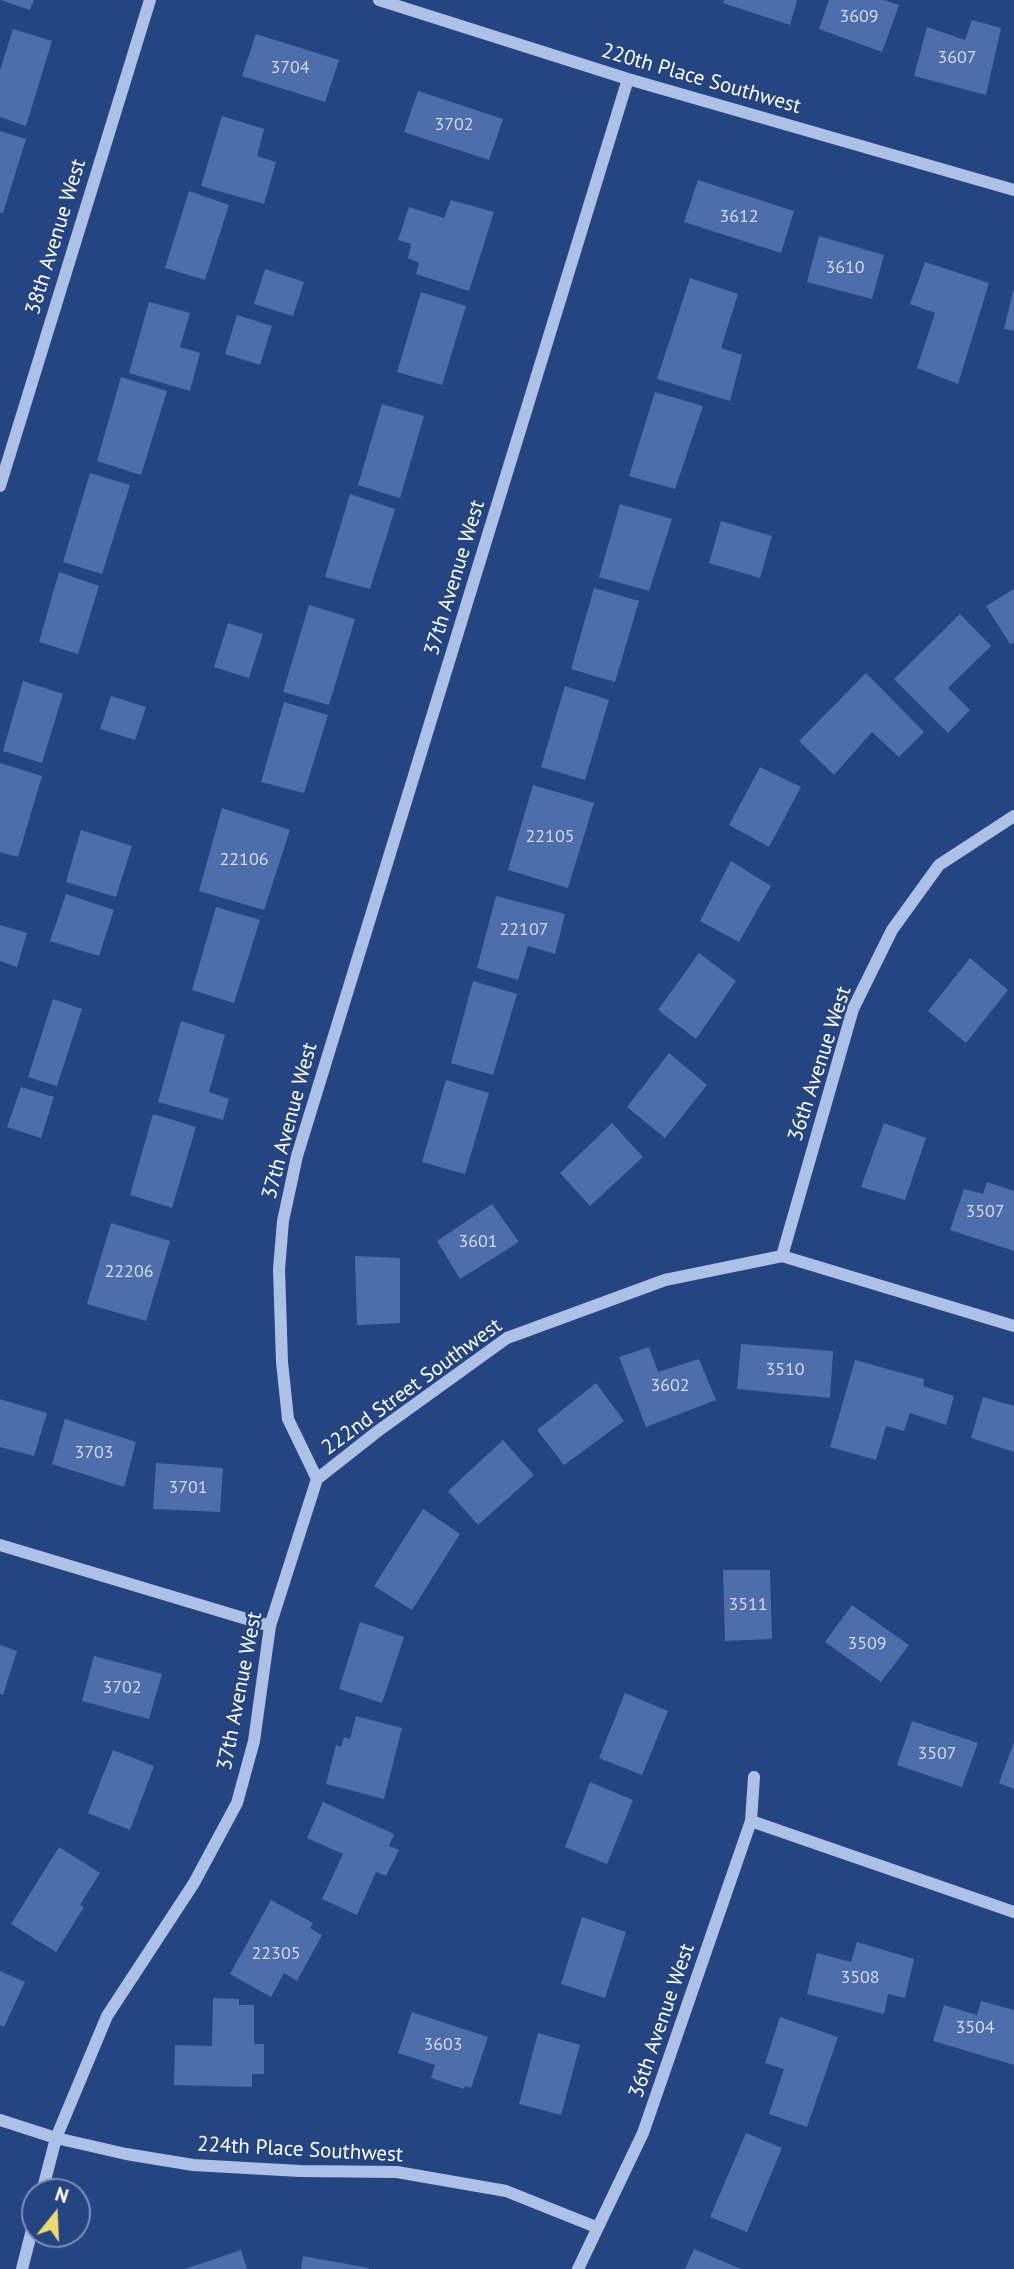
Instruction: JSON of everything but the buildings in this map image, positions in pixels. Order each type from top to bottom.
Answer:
[{"type":"street","name":"38th Avenue West","points":[[0,486],[150,0]]},
{"type":"street","name":"220th Place Southwest","points":[[379,0],[628,79],[1014,190]]},
{"type":"street","name":"37th Avenue West","points":[[46,2178],[56,2138],[107,2016],[194,1883],[237,1803],[254,1741],[270,1626],[317,1479],[288,1419],[282,1362],[279,1269],[283,1221],[297,1156],[628,79]]},
{"type":"street","name":"36th Avenue West","points":[[782,1256],[853,1009],[892,930],[939,866],[1014,816]]},
{"type":"street","name":"222nd Street Southwest","points":[[317,1479],[506,1338],[665,1280],[782,1256],[1014,1326]]},
{"type":"street","points":[[0,1545],[270,1626]]},
{"type":"street","name":"36th Avenue West","points":[[578,2269],[643,2133],[751,1821],[754,1777]]},
{"type":"street","points":[[751,1821],[1014,1912]]},
{"type":"street","name":"224th Place Southwest","points":[[0,2120],[56,2138],[126,2154],[194,2165],[300,2171],[397,2172],[506,2191],[596,2227]]},
{"type":"street","points":[[22,2269],[27,2248]]}]
